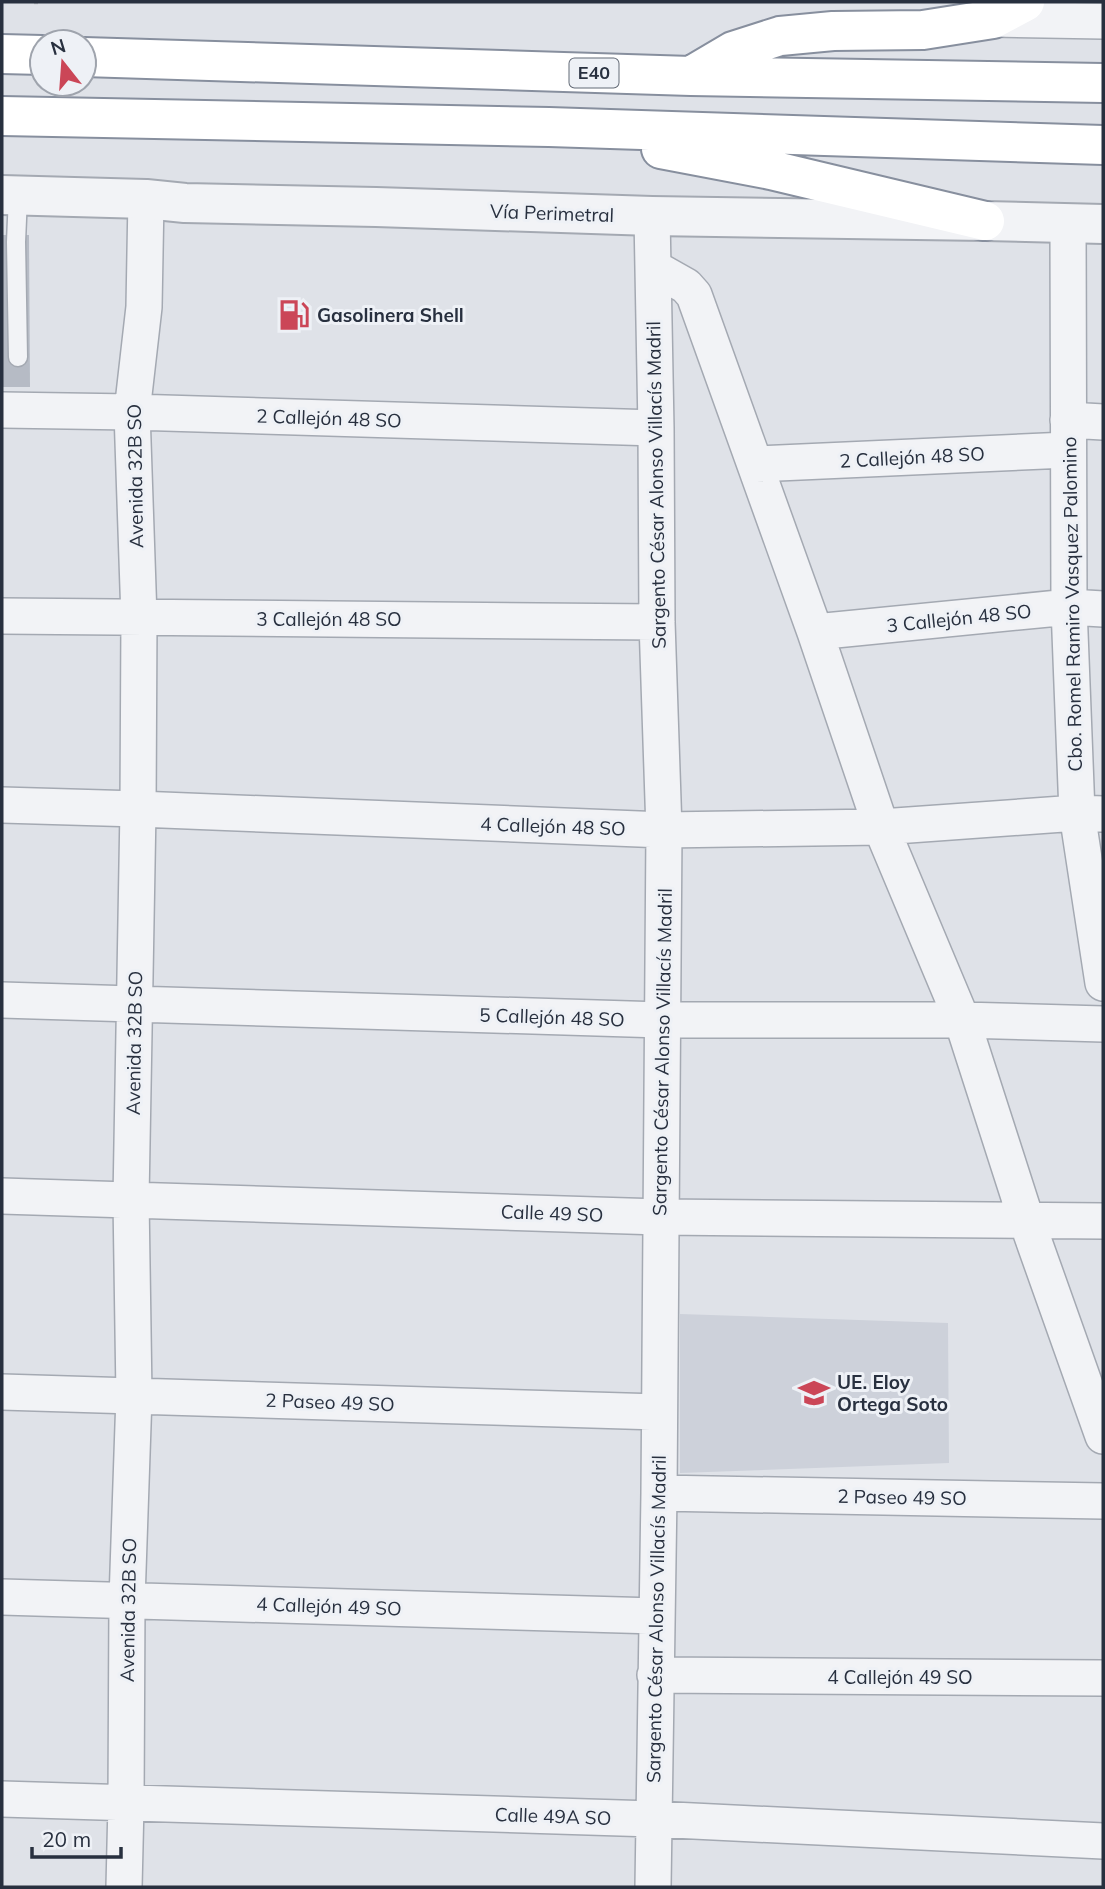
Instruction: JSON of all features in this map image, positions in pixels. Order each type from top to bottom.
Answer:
[{"type":"highway","points":[[691,76],[733,51],[780,36],[923,30],[1009,10]]},
{"type":"highway","points":[[2,54],[28,55]]},
{"type":"highway","name":"E40","points":[[98,57],[691,76],[1103,83]]},
{"type":"highway","points":[[2,116],[549,127],[1103,145]]},
{"type":"highway","points":[[549,127],[771,170],[985,220]]},
{"type":"street","points":[[1009,10],[1103,21]]},
{"type":"street","name":"Vía Perimetral","points":[[10,195],[146,199],[185,203],[376,206],[652,216],[985,220],[1086,224]]},
{"type":"street","name":"Avenida 32B SO","points":[[124,1887],[127,1600],[134,1396],[131,1199],[138,808],[139,618],[132,412],[144,307],[146,199]]},
{"type":"street","name":"Sargento César Alonso Villacís Madril","points":[[652,216],[657,622],[664,830],[653,1887]]},
{"type":"street","name":"Cbo. Romel Ramiro Vasquez Palomino","points":[[1086,224],[1068,435],[1069,607],[1090,813],[1103,984]]},
{"type":"street","points":[[654,268],[686,286],[694,295],[756,464],[881,827],[962,1020],[1026,1219],[1103,1436]]},
{"type":"street","name":"2 Callejón 48 SO","points":[[2,410],[656,428]]},
{"type":"street","name":"2 Callejón 48 SO","points":[[756,464],[1068,435],[1103,422]]},
{"type":"street","name":"3 Callejón 48 SO","points":[[815,632],[1069,607],[1103,610]]},
{"type":"street","name":"3 Callejón 48 SO","points":[[2,616],[657,622]]},
{"type":"street","name":"4 Callejón 48 SO","points":[[2,805],[138,808],[664,830],[881,827],[1090,813]]},
{"type":"street","name":"5 Callejón 48 SO","points":[[2,1000],[662,1020],[962,1020],[1103,1024]]},
{"type":"street","name":"Calle 49 SO","points":[[2,1196],[660,1217],[1103,1221]]},
{"type":"street","name":"2 Paseo 49 SO","points":[[2,1392],[659,1412]]},
{"type":"street","name":"2 Paseo 49 SO","points":[[659,1493],[1103,1501]]},
{"type":"street","name":"4 Callejón 49 SO","points":[[2,1597],[656,1616]]},
{"type":"street","name":"4 Callejón 49 SO","points":[[655,1675],[1103,1678]]},
{"type":"street","name":"Calle 49A SO","points":[[2,1800],[653,1819],[1103,1841]]},
{"type":"lane","points":[[10,195],[16,242],[18,357]]},
{"type":"shaded area","name":"UE. Eloy Ortega Soto","points":[[680,1314],[948,1323],[949,1463],[680,1473]]},
{"type":"building","points":[[2,235],[29,235],[30,387],[2,387]]},
{"type":"place","name":"Gasolinera Shell","points":[[294,315]]},
{"type":"place","name":"UE. Eloy Ortega Soto","points":[[814,1393]]}]
